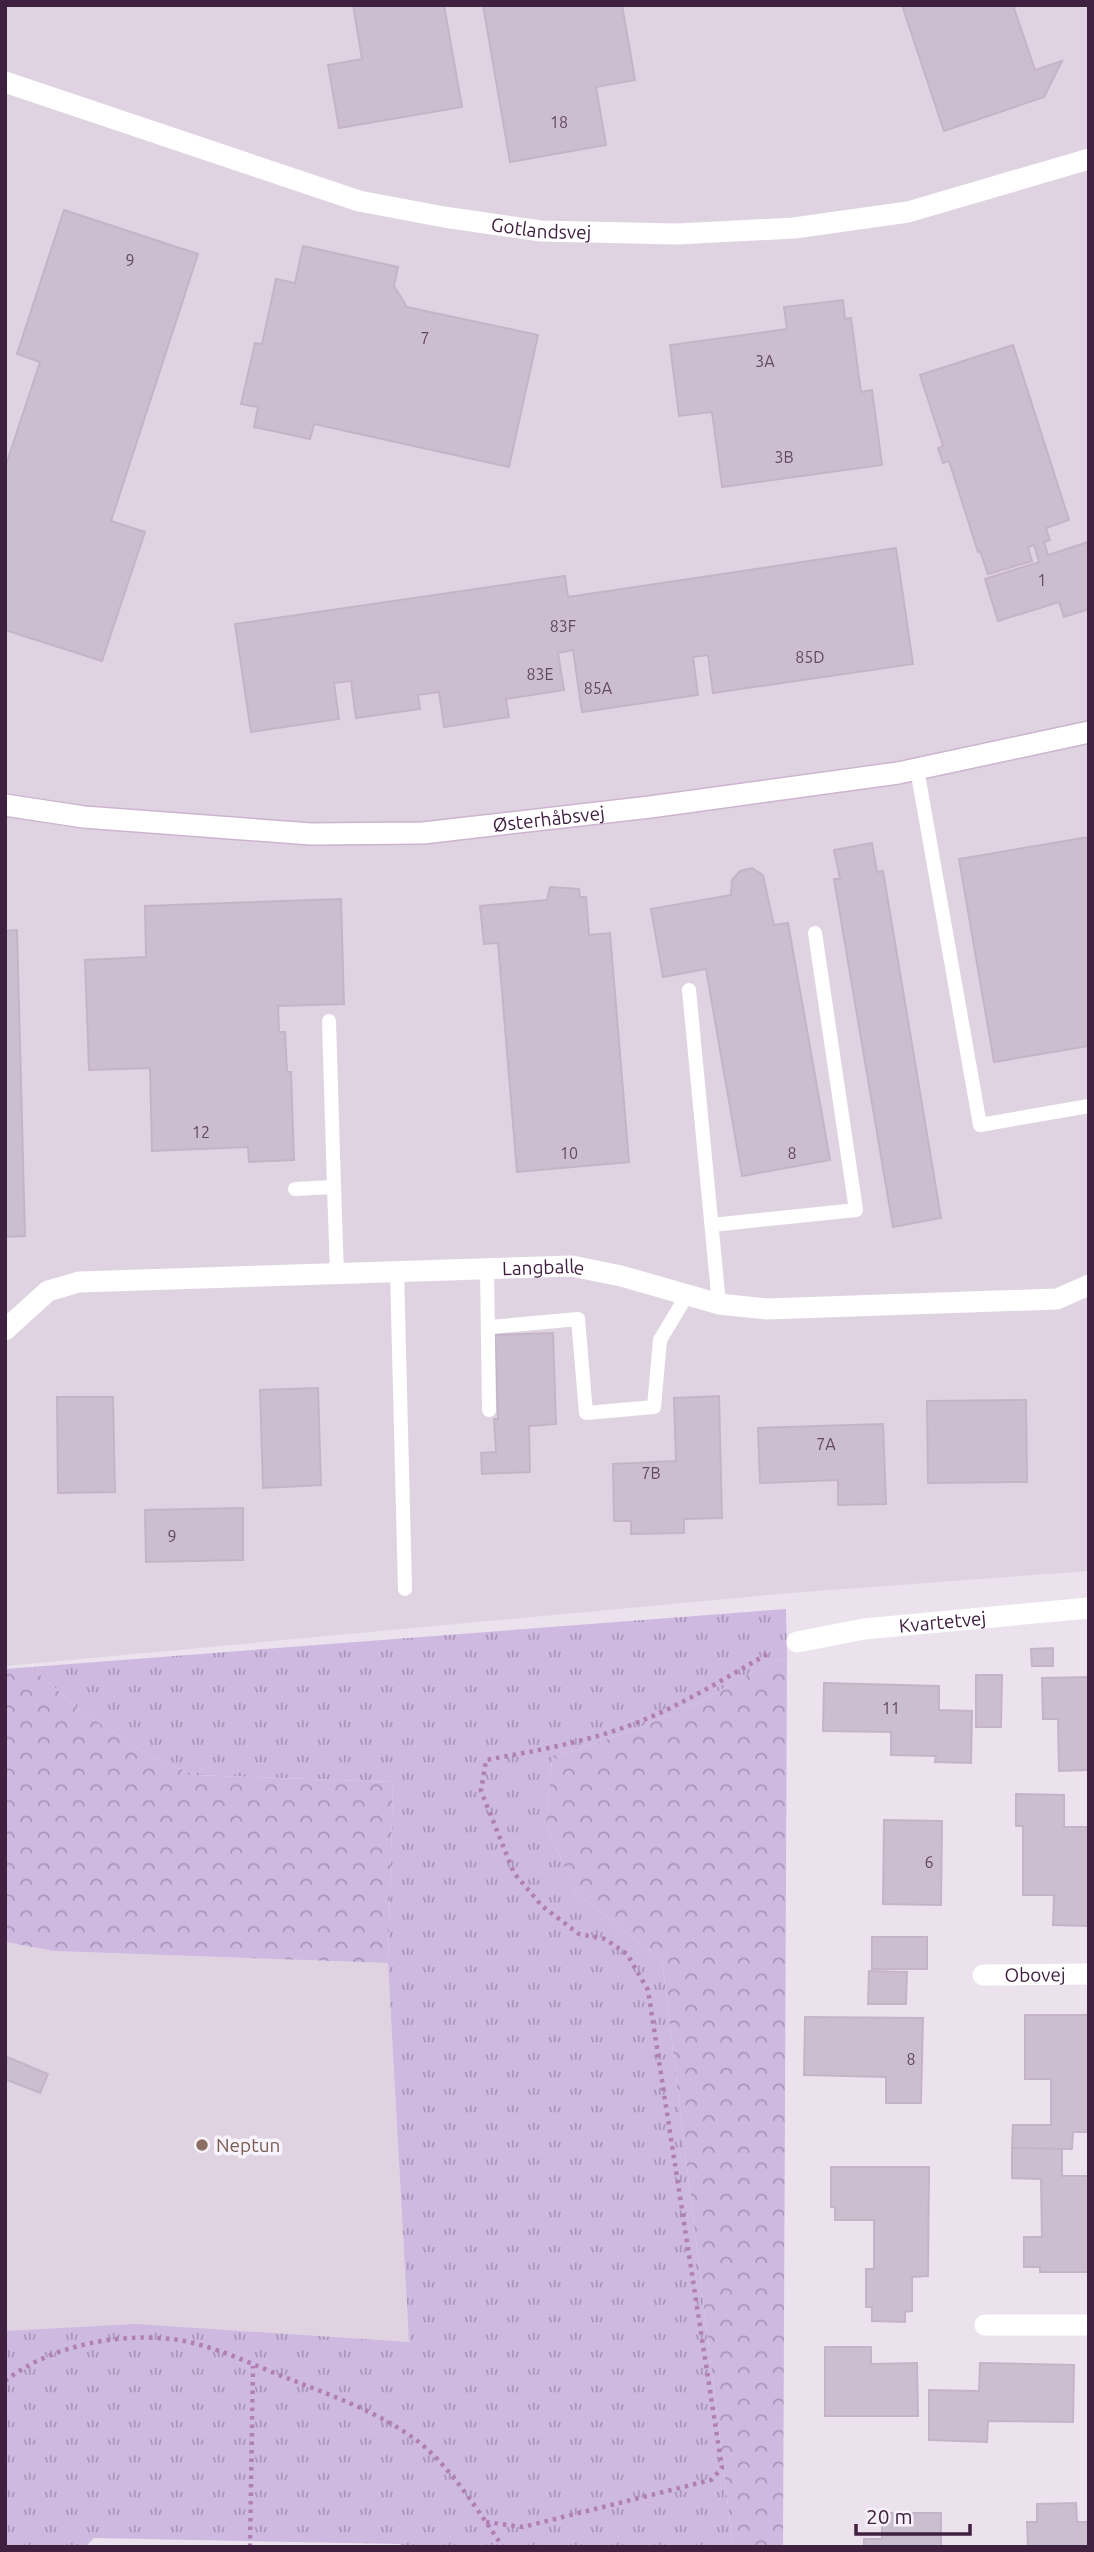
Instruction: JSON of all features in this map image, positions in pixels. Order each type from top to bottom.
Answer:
[{"type":"street","name":"Gotlandsvej","points":[[5,82],[359,201],[541,231],[677,234],[794,228],[908,212],[1089,159]]},
{"type":"street","name":"Østerhåbsvej","points":[[5,805],[84,817],[312,834],[423,833],[650,807],[917,769],[1089,732]]},
{"type":"street","name":"Langballe","points":[[5,1330],[48,1291],[79,1282],[572,1266],[621,1276],[719,1304],[767,1309],[1057,1299],[1089,1285]]},
{"type":"street","name":"Kvartetvej","points":[[797,1642],[864,1629],[1089,1608]]},
{"type":"street","name":"Obovej","points":[[983,1975],[1089,1974]]},
{"type":"street","points":[[985,2325],[1089,2325]]},
{"type":"lane","points":[[917,769],[980,1125],[1089,1106]]},
{"type":"lane","points":[[712,1225],[856,1210],[815,933]]},
{"type":"lane","points":[[689,990],[719,1304]]},
{"type":"lane","points":[[329,1021],[337,1273]]},
{"type":"lane","points":[[295,1189],[334,1187]]},
{"type":"lane","points":[[487,1268],[490,1327],[489,1410]]},
{"type":"lane","points":[[397,1271],[405,1589]]},
{"type":"lane","points":[[490,1327],[578,1319],[586,1413],[653,1407],[660,1340],[687,1295]]},
{"type":"path","points":[[486,2522],[523,2527],[711,2480],[722,2468],[648,1990],[626,1954],[605,1939],[579,1934],[542,1906],[514,1873],[481,1791],[486,1760],[564,1745],[628,1726],[684,1701],[774,1650],[797,1642]]},
{"type":"path","points":[[5,2381],[21,2368],[54,2353],[91,2344],[133,2338],[173,2339],[210,2349],[355,2405],[413,2438],[441,2464],[503,2547]]},
{"type":"path","points":[[250,2547],[253,2365]]},
{"type":"shaded area","points":[[5,5],[1089,5],[1089,1571],[790,1593],[5,1666]]},
{"type":"shaded area","name":"Neptun","points":[[5,1942],[54,1951],[388,1963],[409,2343],[5,2340]]},
{"type":"green space","points":[[786,1609],[787,1657],[764,1666],[679,1711],[552,1759],[546,1823],[575,1892],[662,1960],[733,2547],[401,2547],[400,2544],[94,2538],[85,2547],[5,2547],[5,2331],[136,2324],[409,2342],[388,1963],[393,1782],[195,1775],[152,1758],[81,1711],[31,1667]]},
{"type":"green space","points":[[787,1657],[783,2547],[733,2547],[662,1960],[575,1892],[546,1823],[552,1759],[679,1711],[764,1666]]},
{"type":"green space","points":[[31,1667],[81,1711],[152,1758],[195,1775],[393,1782],[388,1963],[54,1951],[5,1942],[5,1669]]},
{"type":"building","points":[[353,5],[444,5],[462,107],[339,128],[328,65],[362,59]]},
{"type":"building","points":[[483,5],[622,5],[635,80],[596,87],[606,145],[510,162]]},
{"type":"building","points":[[902,5],[1013,5],[1035,70],[1062,61],[1044,97],[944,131]]},
{"type":"building","points":[[64,210],[198,254],[111,521],[145,532],[102,661],[5,630],[5,468],[40,362],[17,354]]},
{"type":"building","points":[[303,246],[398,267],[394,286],[407,307],[538,335],[509,467],[314,424],[310,439],[254,427],[258,407],[241,404],[255,343],[262,344],[276,279],[295,283]]},
{"type":"building","points":[[843,300],[845,319],[851,318],[861,392],[872,390],[882,465],[722,487],[712,412],[679,416],[670,345],[787,329],[784,307]]},
{"type":"building","points":[[1013,345],[1069,520],[1046,528],[1050,540],[1044,542],[1048,555],[1088,542],[1089,544],[1089,609],[1064,617],[1059,602],[998,621],[985,579],[1039,562],[1034,545],[1028,547],[1032,561],[988,574],[980,551],[978,552],[949,461],[943,463],[938,448],[943,446],[920,375]]},
{"type":"building","points":[[896,548],[913,664],[713,693],[708,655],[693,657],[698,695],[582,712],[573,650],[558,653],[564,690],[506,699],[509,717],[444,727],[439,692],[418,695],[420,709],[356,718],[351,681],[334,683],[339,719],[251,732],[235,624],[565,576],[568,597]]},
{"type":"building","points":[[1089,837],[1089,1046],[994,1062],[959,859]]},
{"type":"building","points":[[872,843],[877,872],[883,871],[941,1218],[893,1227],[834,879],[840,879],[834,850]]},
{"type":"building","points":[[752,868],[763,875],[774,925],[788,923],[830,1160],[742,1176],[706,969],[663,977],[651,909],[731,895],[732,880],[740,871]]},
{"type":"building","points":[[550,887],[579,889],[580,897],[586,897],[589,935],[610,933],[629,1162],[517,1172],[498,943],[484,944],[480,906],[547,900]]},
{"type":"building","points":[[341,899],[344,1004],[278,1006],[279,1032],[285,1032],[287,1072],[291,1072],[294,1160],[249,1162],[248,1147],[152,1151],[150,1068],[89,1070],[85,960],[146,957],[145,906]]},
{"type":"building","points":[[17,930],[25,1236],[5,1237],[5,931]]},
{"type":"building","points":[[553,1333],[556,1424],[529,1426],[530,1472],[482,1474],[481,1453],[496,1452],[494,1419],[498,1419],[495,1335]]},
{"type":"building","points":[[318,1388],[321,1485],[263,1488],[260,1390]]},
{"type":"building","points":[[719,1396],[722,1518],[684,1519],[684,1533],[631,1534],[631,1521],[614,1521],[613,1464],[676,1461],[674,1398]]},
{"type":"building","points":[[57,1397],[113,1397],[115,1492],[58,1493]]},
{"type":"building","points":[[1026,1400],[1027,1482],[928,1483],[927,1401]]},
{"type":"building","points":[[883,1424],[886,1504],[838,1505],[838,1480],[760,1483],[758,1428]]},
{"type":"building","points":[[243,1508],[243,1560],[146,1562],[145,1510]]},
{"type":"building","points":[[1053,1648],[1053,1666],[1032,1666],[1031,1649]]},
{"type":"building","points":[[976,1675],[1002,1675],[1001,1727],[976,1727]]},
{"type":"building","points":[[1089,1677],[1089,1770],[1059,1771],[1058,1719],[1043,1719],[1042,1678]]},
{"type":"building","points":[[824,1683],[939,1686],[939,1710],[972,1711],[971,1763],[935,1762],[936,1756],[891,1755],[891,1732],[823,1731]]},
{"type":"building","points":[[1016,1794],[1064,1795],[1064,1827],[1089,1827],[1089,1926],[1053,1925],[1054,1895],[1023,1895],[1023,1826],[1016,1826]]},
{"type":"building","points":[[884,1820],[942,1821],[941,1905],[883,1904]]},
{"type":"building","points":[[872,1937],[927,1937],[927,1969],[872,1969]]},
{"type":"building","points":[[869,1971],[907,1972],[906,2004],[868,2004]]},
{"type":"building","points":[[1025,2015],[1089,2015],[1089,2132],[1073,2132],[1072,2149],[1012,2148],[1013,2125],[1051,2125],[1051,2079],[1025,2079]]},
{"type":"building","points":[[805,2017],[923,2018],[921,2103],[886,2103],[886,2077],[804,2075]]},
{"type":"building","points":[[7,2057],[48,2074],[40,2093],[5,2079]]},
{"type":"building","points":[[1012,2148],[1062,2149],[1062,2176],[1089,2176],[1089,2272],[1040,2272],[1040,2267],[1024,2267],[1024,2237],[1042,2237],[1041,2179],[1012,2178]]},
{"type":"building","points":[[831,2167],[929,2167],[928,2276],[912,2277],[912,2311],[905,2312],[905,2322],[872,2321],[872,2307],[866,2307],[866,2269],[874,2269],[874,2220],[835,2220],[835,2207],[831,2207]]},
{"type":"building","points":[[825,2347],[871,2347],[871,2364],[917,2363],[918,2416],[825,2416]]},
{"type":"building","points":[[980,2363],[1074,2365],[1073,2422],[988,2421],[987,2442],[929,2440],[929,2390],[979,2391]]},
{"type":"building","points":[[1076,2503],[1077,2522],[1089,2522],[1089,2547],[1028,2547],[1027,2522],[1037,2522],[1037,2504]]},
{"type":"building","points":[[882,2513],[941,2513],[941,2547],[864,2547],[864,2539],[882,2539]]},
{"type":"place","name":"Neptun","points":[[202,2145]]}]
